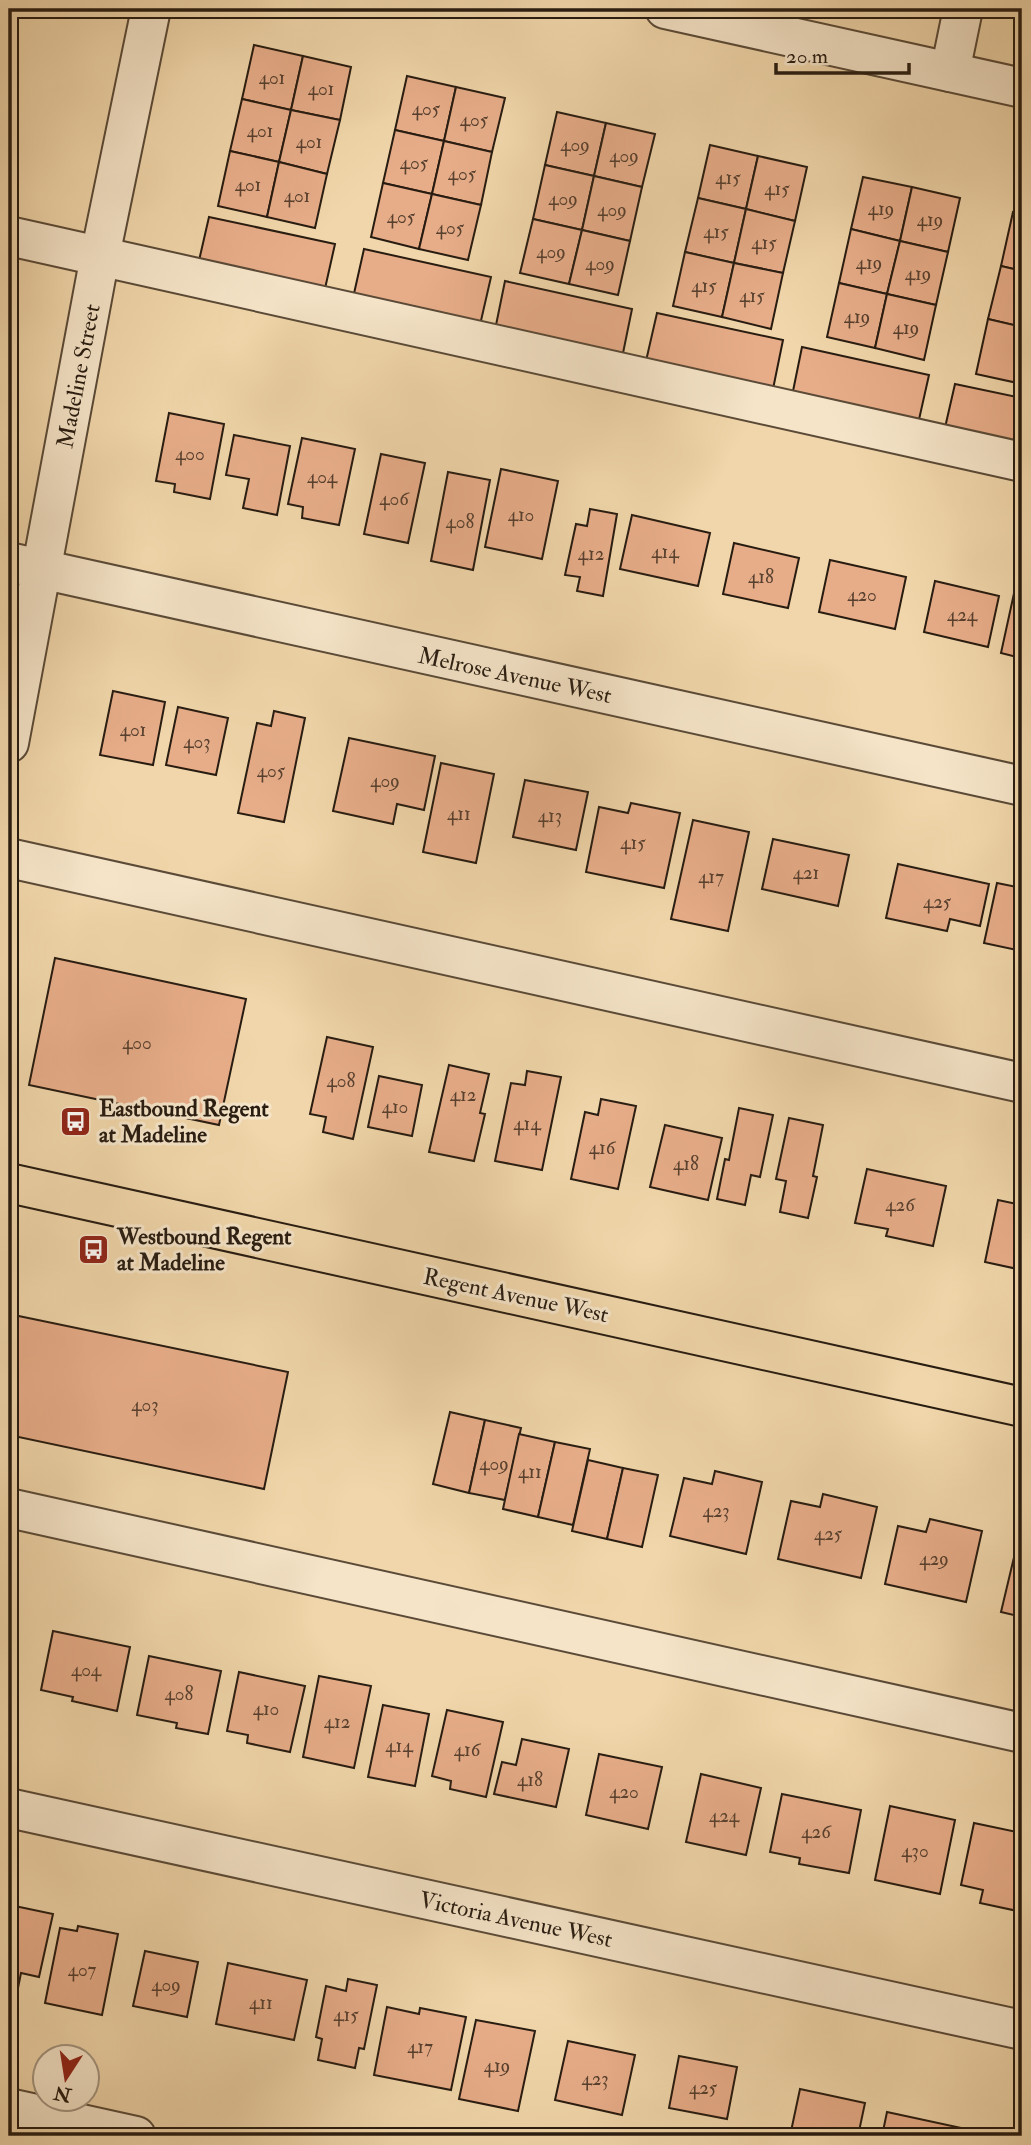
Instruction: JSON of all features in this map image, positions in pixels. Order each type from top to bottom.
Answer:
[{"type":"main road","name":"Regent Avenue West","points":[[9,1183],[1022,1407]]},
{"type":"street","name":"Madeline Street","points":[[9,743],[25,566],[100,256],[151,9]]},
{"type":"street","points":[[665,9],[1022,88]]},
{"type":"street","points":[[950,72],[963,9]]},
{"type":"street","points":[[9,236],[1022,462]]},
{"type":"street","name":"Melrose Avenue West","points":[[25,566],[1022,786]]},
{"type":"street","points":[[9,858],[1022,1083]]},
{"type":"street","points":[[9,1508],[1022,1733]]},
{"type":"street","name":"Victoria Avenue West","points":[[9,1808],[1022,2030]]},
{"type":"street","points":[[9,2108],[136,2136]]},
{"type":"building","points":[[254,45],[303,56],[291,110],[242,99]]},
{"type":"building","points":[[303,56],[351,67],[340,120],[291,110]]},
{"type":"building","points":[[407,76],[456,87],[444,141],[395,130]]},
{"type":"building","points":[[456,87],[505,98],[492,152],[444,141]]},
{"type":"building","points":[[242,99],[291,110],[279,162],[230,151]]},
{"type":"building","points":[[291,110],[340,120],[327,174],[279,162]]},
{"type":"building","points":[[557,112],[606,123],[594,176],[545,165]]},
{"type":"building","points":[[606,123],[655,134],[642,187],[594,176]]},
{"type":"building","points":[[395,130],[444,141],[432,194],[383,183]]},
{"type":"building","points":[[444,141],[492,152],[481,205],[432,194]]},
{"type":"building","points":[[710,145],[758,156],[746,209],[698,198]]},
{"type":"building","points":[[230,151],[279,162],[267,217],[218,206]]},
{"type":"building","points":[[758,156],[807,167],[795,221],[746,209]]},
{"type":"building","points":[[279,162],[327,174],[315,228],[267,217]]},
{"type":"building","points":[[545,165],[594,176],[582,230],[533,219]]},
{"type":"building","points":[[594,176],[642,187],[630,241],[582,230]]},
{"type":"building","points":[[863,177],[912,187],[900,241],[851,229]]},
{"type":"building","points":[[383,183],[432,194],[419,249],[371,237]]},
{"type":"building","points":[[912,187],[960,198],[948,252],[900,241]]},
{"type":"building","points":[[432,194],[481,205],[468,260],[419,249]]},
{"type":"building","points":[[698,198],[746,209],[734,263],[685,252]]},
{"type":"building","points":[[746,209],[795,221],[783,273],[734,263]]},
{"type":"building","points":[[1013,212],[1022,214],[1022,271],[1001,266]]},
{"type":"building","points":[[209,217],[335,244],[324,293],[198,265]]},
{"type":"building","points":[[533,219],[582,230],[569,284],[520,273]]},
{"type":"building","points":[[851,229],[900,241],[887,294],[839,283]]},
{"type":"building","points":[[582,230],[630,241],[618,295],[569,284]]},
{"type":"building","points":[[900,241],[948,252],[936,305],[887,294]]},
{"type":"building","points":[[364,249],[491,277],[480,325],[353,298]]},
{"type":"building","points":[[685,252],[734,263],[722,317],[673,306]]},
{"type":"building","points":[[734,263],[783,273],[771,329],[722,317]]},
{"type":"building","points":[[1001,266],[1022,271],[1022,327],[988,319]]},
{"type":"building","points":[[505,281],[632,309],[622,358],[495,330]]},
{"type":"building","points":[[839,283],[887,294],[875,348],[827,337]]},
{"type":"building","points":[[887,294],[936,305],[924,360],[875,348]]},
{"type":"building","points":[[657,313],[783,340],[773,389],[646,361]]},
{"type":"building","points":[[988,319],[1022,327],[1022,384],[976,374]]},
{"type":"building","points":[[802,347],[929,375],[918,424],[792,396]]},
{"type":"building","points":[[955,384],[1022,398],[1022,449],[944,432]]},
{"type":"building","points":[[169,413],[224,424],[210,499],[174,492],[175,484],[156,481]]},
{"type":"building","points":[[234,435],[290,446],[277,515],[243,508],[249,479],[226,475]]},
{"type":"building","points":[[302,438],[355,449],[339,525],[302,518],[303,507],[288,504]]},
{"type":"building","points":[[381,454],[425,463],[408,543],[364,534]]},
{"type":"building","points":[[501,469],[558,481],[542,559],[485,547]]},
{"type":"building","points":[[448,472],[490,480],[473,570],[431,561]]},
{"type":"building","points":[[590,509],[617,514],[603,596],[577,591],[580,577],[565,575],[576,524],[587,526]]},
{"type":"building","points":[[632,515],[710,533],[698,586],[620,569]]},
{"type":"building","points":[[734,543],[799,558],[788,608],[723,594]]},
{"type":"building","points":[[830,560],[906,577],[895,629],[819,612]]},
{"type":"building","points":[[1018,575],[1022,576],[1022,663],[1016,662],[1017,657],[1001,653]]},
{"type":"building","points":[[935,581],[999,596],[988,647],[924,632]]},
{"type":"building","points":[[113,691],[165,702],[153,765],[100,755]]},
{"type":"building","points":[[178,707],[228,718],[216,775],[166,765]]},
{"type":"building","points":[[274,711],[305,718],[284,822],[238,813],[257,723],[271,726]]},
{"type":"building","points":[[349,738],[435,756],[424,810],[397,804],[393,824],[333,811]]},
{"type":"building","points":[[441,763],[494,774],[476,863],[423,852]]},
{"type":"building","points":[[525,780],[588,792],[576,850],[513,837]]},
{"type":"building","points":[[631,803],[680,813],[664,888],[586,872],[599,807],[628,813]]},
{"type":"building","points":[[693,820],[749,832],[728,931],[671,919]]},
{"type":"building","points":[[773,839],[849,855],[838,906],[762,889]]},
{"type":"building","points":[[898,864],[989,884],[980,926],[950,919],[947,931],[886,918]]},
{"type":"building","points":[[997,883],[1022,888],[1022,951],[984,943]]},
{"type":"building","points":[[55,958],[246,999],[219,1125],[29,1085]]},
{"type":"building","points":[[327,1037],[373,1047],[353,1139],[323,1132],[326,1117],[310,1114]]},
{"type":"building","points":[[449,1065],[489,1074],[480,1113],[485,1114],[474,1161],[429,1152]]},
{"type":"building","points":[[527,1071],[561,1077],[542,1170],[495,1161],[511,1083],[525,1085]]},
{"type":"building","points":[[379,1076],[422,1085],[412,1136],[368,1127]]},
{"type":"building","points":[[601,1099],[636,1106],[618,1189],[571,1179],[585,1112],[598,1115]]},
{"type":"building","points":[[739,1108],[773,1115],[760,1177],[751,1175],[745,1205],[717,1199],[725,1159],[729,1160]]},
{"type":"building","points":[[789,1118],[823,1125],[813,1176],[817,1177],[808,1218],[780,1212],[786,1181],[776,1179]]},
{"type":"building","points":[[665,1125],[722,1138],[708,1200],[650,1187]]},
{"type":"building","points":[[867,1169],[946,1186],[933,1246],[886,1236],[888,1229],[855,1223]]},
{"type":"building","points":[[998,1200],[1022,1205],[1022,1270],[985,1262]]},
{"type":"building","points":[[9,1314],[288,1372],[264,1489],[9,1435]]},
{"type":"building","points":[[450,1412],[485,1420],[469,1493],[433,1484]]},
{"type":"building","points":[[485,1420],[521,1428],[505,1500],[469,1493]]},
{"type":"building","points":[[519,1434],[555,1442],[538,1517],[503,1509]]},
{"type":"building","points":[[555,1442],[590,1449],[573,1525],[538,1517]]},
{"type":"building","points":[[588,1460],[623,1468],[607,1539],[572,1531]]},
{"type":"building","points":[[623,1468],[658,1475],[642,1547],[607,1539]]},
{"type":"building","points":[[715,1471],[762,1482],[746,1554],[670,1536],[684,1478],[712,1484]]},
{"type":"building","points":[[823,1494],[877,1507],[861,1578],[778,1559],[791,1501],[820,1507]]},
{"type":"building","points":[[930,1519],[982,1531],[966,1602],[885,1584],[898,1526],[926,1532]]},
{"type":"building","points":[[1015,1553],[1022,1555],[1022,1617],[1001,1612]]},
{"type":"building","points":[[53,1631],[130,1647],[117,1711],[72,1701],[73,1697],[41,1690]]},
{"type":"building","points":[[149,1656],[221,1671],[208,1734],[176,1728],[177,1723],[137,1715]]},
{"type":"building","points":[[239,1672],[305,1686],[290,1752],[247,1743],[248,1735],[227,1731]]},
{"type":"building","points":[[319,1676],[371,1686],[354,1768],[303,1757]]},
{"type":"building","points":[[383,1705],[429,1714],[415,1786],[368,1777]]},
{"type":"building","points":[[447,1710],[503,1722],[486,1797],[450,1789],[451,1781],[432,1776]]},
{"type":"building","points":[[522,1739],[569,1749],[556,1807],[494,1794],[502,1762],[516,1765]]},
{"type":"building","points":[[599,1754],[662,1767],[648,1829],[586,1815]]},
{"type":"building","points":[[701,1774],[761,1788],[746,1855],[686,1842]]},
{"type":"building","points":[[782,1794],[861,1810],[849,1873],[799,1864],[800,1858],[770,1852]]},
{"type":"building","points":[[890,1806],[955,1820],[940,1894],[875,1880]]},
{"type":"building","points":[[974,1823],[1022,1833],[1022,1912],[980,1903],[983,1890],[961,1885]]},
{"type":"building","points":[[10,1905],[53,1914],[39,1977],[21,1973],[18,1988],[9,1986]]},
{"type":"building","points":[[78,1926],[118,1934],[102,2015],[45,2003],[60,1928],[77,1931]]},
{"type":"building","points":[[145,1951],[198,1962],[187,2017],[133,2006]]},
{"type":"building","points":[[228,1963],[307,1980],[294,2040],[216,2024]]},
{"type":"building","points":[[348,1979],[377,1985],[364,2049],[359,2048],[355,2068],[318,2060],[322,2039],[316,2037],[326,1986],[346,1991]]},
{"type":"building","points":[[387,2007],[419,2014],[420,2008],[466,2017],[451,2090],[374,2075]]},
{"type":"building","points":[[476,2020],[535,2031],[518,2111],[459,2099]]},
{"type":"building","points":[[568,2041],[635,2055],[622,2115],[555,2100]]},
{"type":"building","points":[[679,2056],[737,2067],[727,2119],[669,2108]]},
{"type":"building","points":[[800,2089],[865,2103],[858,2136],[790,2136]]},
{"type":"building","points":[[887,2112],[966,2129],[965,2136],[882,2136]]},
{"type":"place","name":"Eastbound Regent at Madeline","points":[[76,1121]]},
{"type":"place","name":"Westbound Regent at Madeline","points":[[94,1249]]}]
